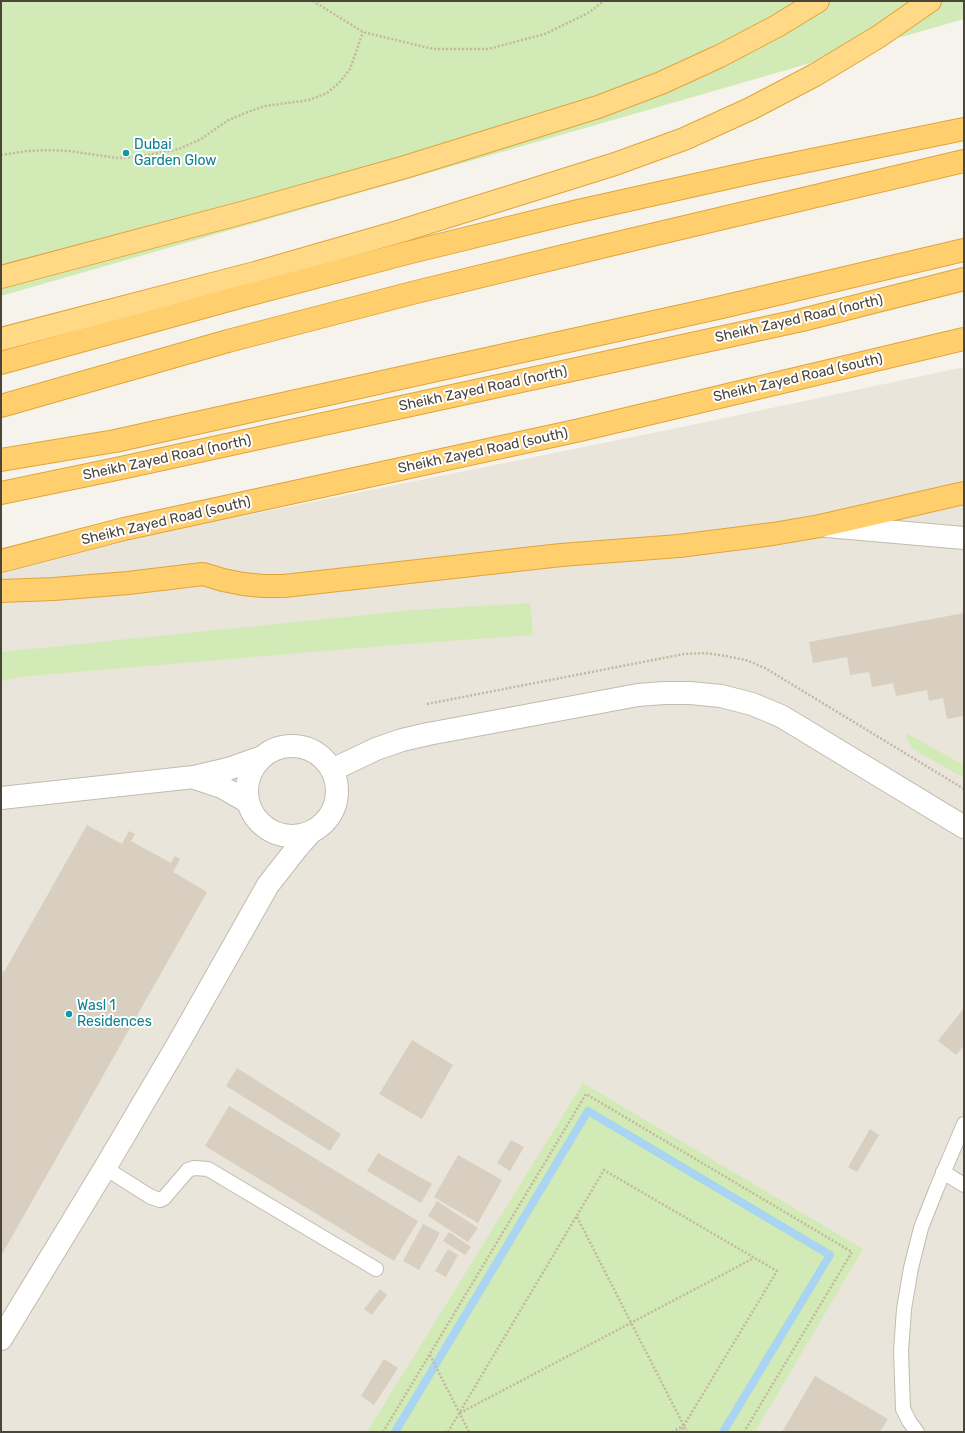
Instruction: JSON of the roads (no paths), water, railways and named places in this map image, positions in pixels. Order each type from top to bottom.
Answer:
[{"type":"highway","points":[[1,277],[249,211],[368,177],[495,140],[598,106],[661,83],[720,56],[777,26],[818,1]]},
{"type":"highway","points":[[1,339],[255,274],[401,232],[615,164],[684,139],[757,105],[822,71],[878,37],[930,1]]},
{"type":"highway","points":[[1,363],[240,297],[407,253],[567,214],[758,171],[964,129]]},
{"type":"highway","points":[[1,406],[228,341],[408,294],[964,161]]},
{"type":"highway","points":[[1,460],[131,437],[722,307],[964,250]]},
{"type":"highway","name":"Sheikh Zayed Road (north)","points":[[1,494],[802,320],[964,279]]},
{"type":"highway","name":"Sheikh Zayed Road (south)","points":[[1,562],[124,529],[580,430],[964,338]]},
{"type":"highway","points":[[1,591],[54,589],[128,583],[203,574],[243,584],[284,586],[561,554],[711,542],[773,534],[820,526],[964,493]]},
{"type":"street","points":[[820,526],[964,538]]},
{"type":"street","points":[[332,770],[376,749],[402,740],[428,734],[638,695],[690,693],[721,696],[752,704],[781,716],[964,828]]},
{"type":"street","points":[[300,746],[310,749],[319,754],[332,770],[338,790],[337,800],[333,810],[321,826],[302,835],[280,835],[270,830],[256,818],[248,802],[247,782],[250,773],[262,757],[270,751],[280,747],[300,746]]},
{"type":"street","points":[[2,802],[194,777],[228,769],[262,757]]},
{"type":"street","points":[[194,777],[222,786],[248,802]]},
{"type":"street","points":[[268,885],[274,857],[270,830]]},
{"type":"street","points":[[1,1339],[105,1168],[182,1037],[268,885],[312,831]]},
{"type":"lane","points":[[917,1432],[909,1422],[903,1409],[901,1351],[904,1309],[911,1268],[921,1228],[964,1124]]},
{"type":"lane","points":[[105,1168],[151,1197],[160,1200],[164,1198],[188,1170],[194,1168],[208,1170],[376,1269]]},
{"type":"lane","points":[[943,1172],[964,1185]]},
{"type":"waterway","points":[[395,1432],[588,1111],[830,1255],[723,1432]]},
{"type":"place","name":"Dubai Garden Glow","points":[[126,153]]},
{"type":"place","name":"Wasl 1 Residences","points":[[69,1014]]}]
